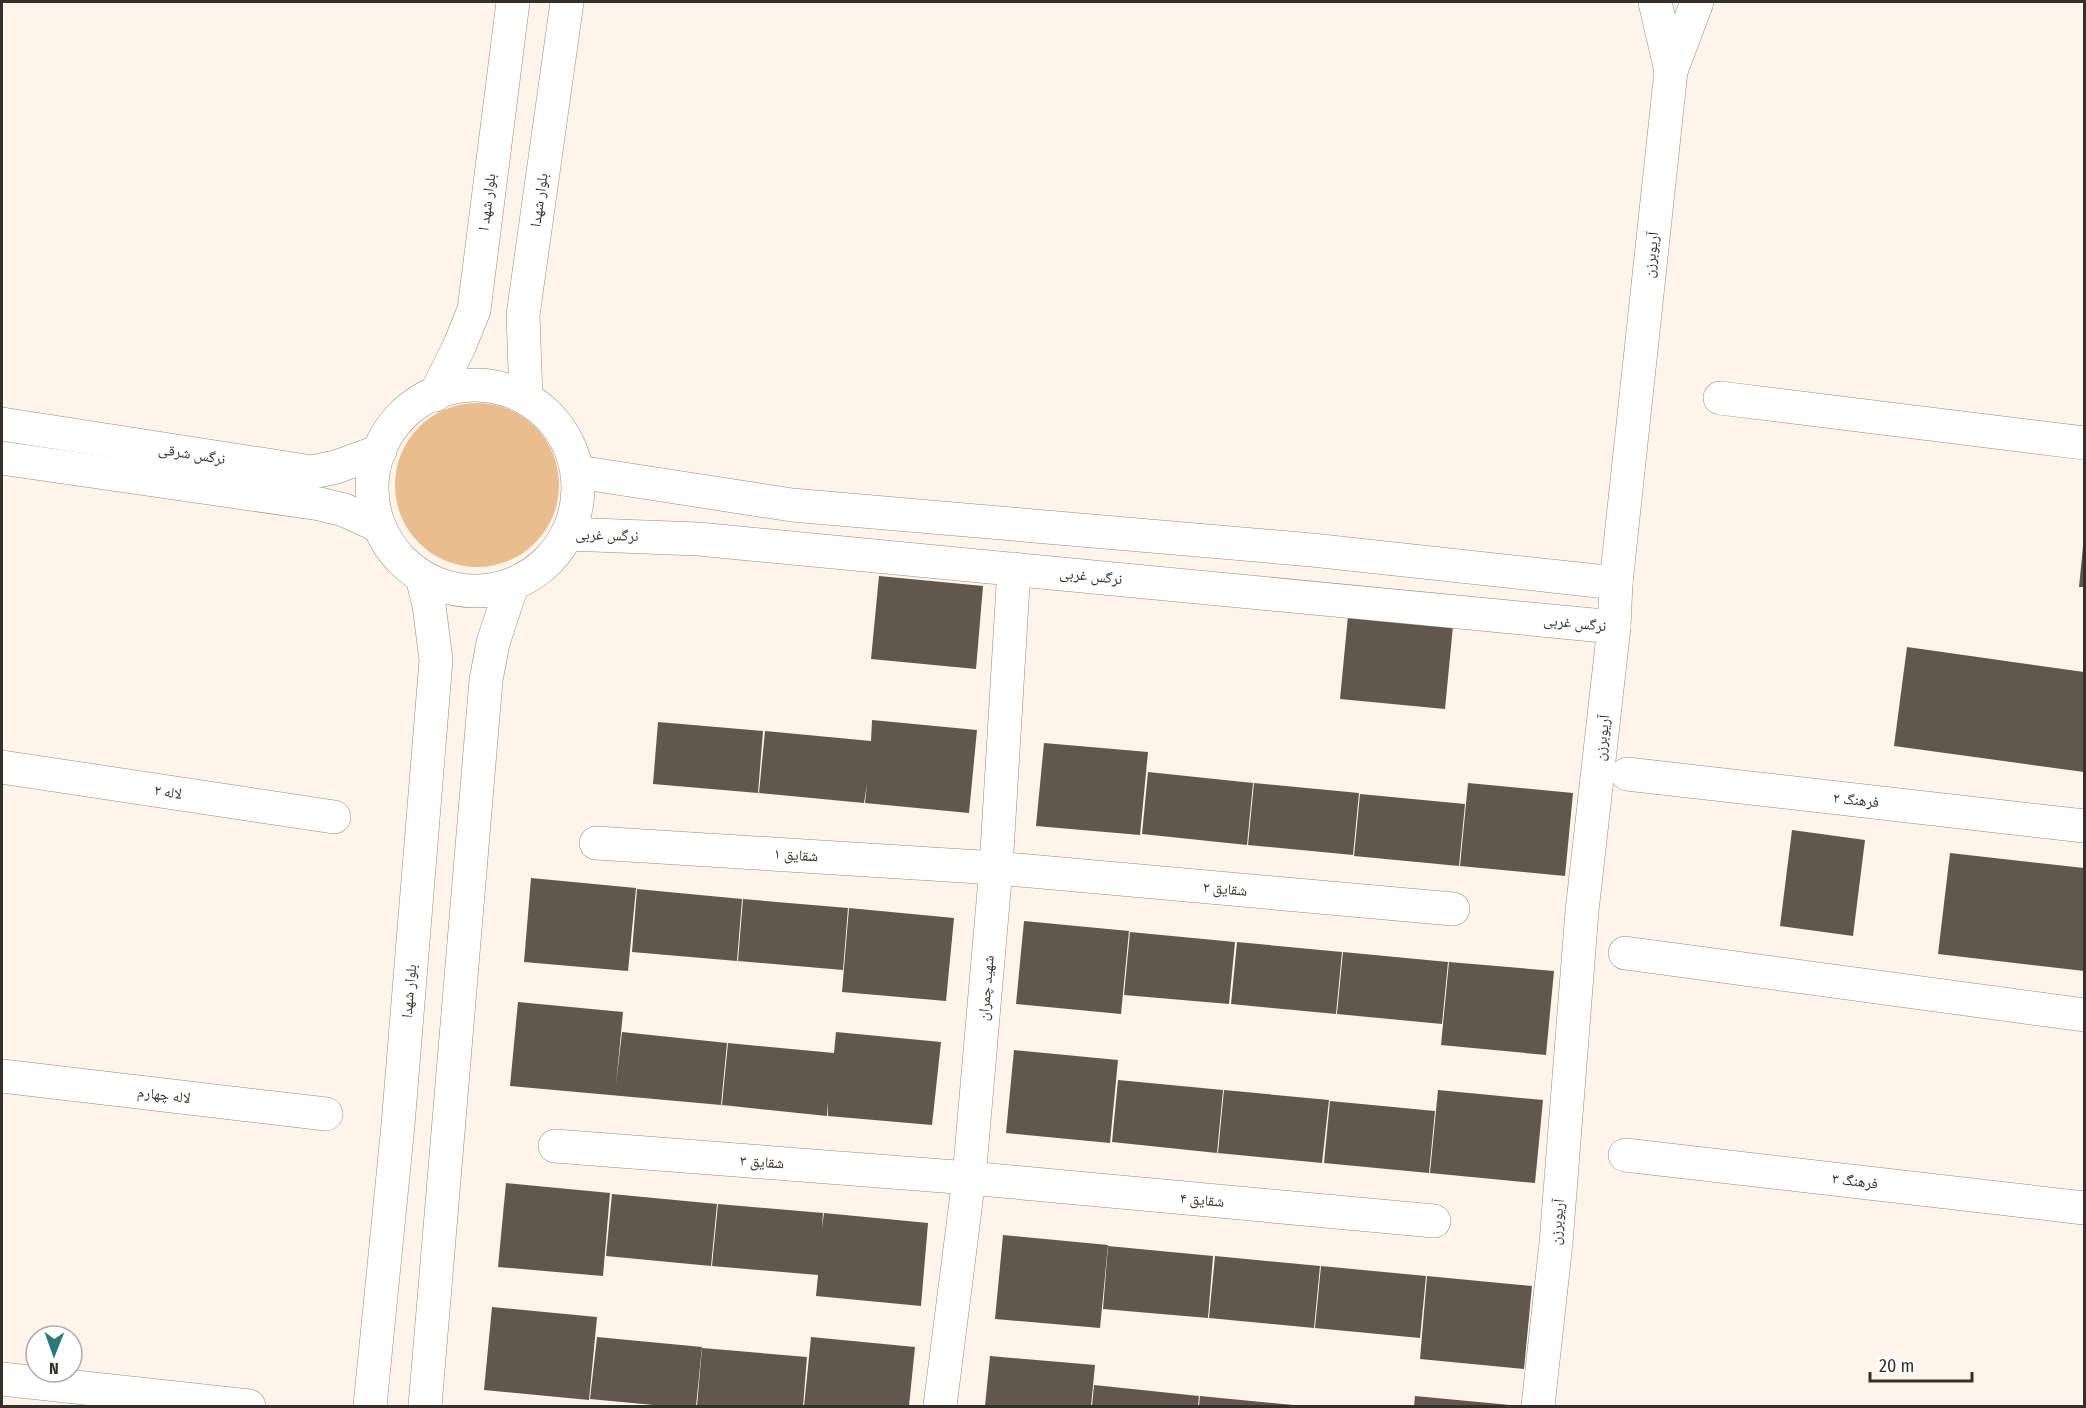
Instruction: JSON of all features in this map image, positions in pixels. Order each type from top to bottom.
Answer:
[{"type":"street","name":"بلوار شهد ا","points":[[435,394],[459,347],[474,310],[513,2]]},
{"type":"street","name":"بلوار شهدا","points":[[525,398],[523,315],[567,2]]},
{"type":"street","points":[[1655,2],[1671,71]]},
{"type":"street","points":[[1671,71],[1697,2]]},
{"type":"street","name":"آریوبرزن","points":[[1538,1407],[1556,1243],[1582,911],[1614,627],[1616,583],[1671,71]]},
{"type":"street","points":[[489,386],[525,398],[550,417],[568,443],[578,472],[577,509],[564,541],[542,567],[512,585],[482,591],[451,589],[422,577],[396,555],[379,526],[372,495],[375,462],[388,433],[414,405],[449,388],[489,386]]},
{"type":"street","points":[[1720,398],[2085,443]]},
{"type":"street","name":"نرگس شرقی","points":[[2,424],[312,472],[336,467],[380,451]]},
{"type":"street","name":"نرگس شرقی","points":[[2,458],[320,504],[344,510],[379,526]]},
{"type":"street","points":[[578,472],[792,504],[1312,550],[1616,583]]},
{"type":"street","name":"شهید چمران","points":[[940,1407],[969,1178],[996,868],[1017,523]]},
{"type":"street","name":"نرگس غربی","points":[[567,534],[698,539],[1614,627]]},
{"type":"street","name":"بلوار شهدا","points":[[370,1407],[398,1125],[436,660],[429,605],[422,577]]},
{"type":"street","points":[[425,1407],[486,680],[493,643],[512,585]]},
{"type":"street","name":"لاله ۲","points":[[2,767],[334,817]]},
{"type":"street","name":"فرهنگ ۲","points":[[1626,774],[2085,826]]},
{"type":"street","name":"شقایق ۱","points":[[596,843],[996,868]]},
{"type":"street","name":"شقایق ۲","points":[[996,868],[1453,909]]},
{"type":"street","points":[[1625,953],[2085,1015]]},
{"type":"street","name":"لاله چهارم","points":[[2,1076],[326,1114]]},
{"type":"street","name":"شقایق ۳","points":[[555,1146],[969,1178]]},
{"type":"street","name":"فرهنگ ۳","points":[[1624,1155],[2085,1208]]},
{"type":"street","name":"شقایق ۴","points":[[969,1178],[1434,1221]]},
{"type":"street","points":[[2,1379],[249,1407]]},
{"type":"shaded area","points":[[477,403],[508,410],[535,427],[552,454],[559,485],[552,516],[535,543],[508,560],[477,567],[446,560],[419,543],[402,516],[395,485],[402,454],[419,427],[446,410]]},
{"type":"building","points":[[2083,546],[2084,587],[2079,587]]},
{"type":"building","points":[[879,576],[983,586],[976,669],[871,659]]},
{"type":"building","points":[[1348,616],[1453,626],[1445,709],[1340,699]]},
{"type":"building","points":[[1907,647],[2084,672],[2084,772],[1894,746]]},
{"type":"building","points":[[872,720],[977,730],[969,813],[865,803],[867,784],[864,803],[759,793],[765,731],[871,741]]},
{"type":"building","points":[[658,722],[763,731],[758,793],[653,784]]},
{"type":"building","points":[[1044,743],[1148,752],[1140,835],[1036,826]]},
{"type":"building","points":[[1148,772],[1253,783],[1247,845],[1142,834]]},
{"type":"building","points":[[1254,783],[1359,793],[1353,855],[1248,845]]},
{"type":"building","points":[[1468,783],[1573,793],[1565,876],[1460,866]]},
{"type":"building","points":[[1360,794],[1465,804],[1459,866],[1354,856]]},
{"type":"building","points":[[1792,830],[1865,840],[1853,936],[1780,926]]},
{"type":"building","points":[[1950,853],[2084,868],[2084,971],[1938,954]]},
{"type":"building","points":[[531,878],[636,888],[628,971],[524,962]]},
{"type":"building","points":[[637,889],[742,899],[737,961],[632,952]]},
{"type":"building","points":[[743,899],[848,908],[843,970],[738,961]]},
{"type":"building","points":[[849,908],[954,918],[946,1001],[842,992]]},
{"type":"building","points":[[1024,921],[1129,931],[1121,1014],[1016,1004]]},
{"type":"building","points":[[1130,932],[1235,942],[1229,1004],[1124,995]]},
{"type":"building","points":[[1237,942],[1342,952],[1336,1014],[1231,1004]]},
{"type":"building","points":[[1343,952],[1448,962],[1442,1024],[1337,1014]]},
{"type":"building","points":[[1449,962],[1554,971],[1546,1055],[1441,1045]]},
{"type":"building","points":[[518,1002],[623,1012],[616,1085],[622,1032],[727,1043],[721,1105],[510,1086]]},
{"type":"building","points":[[836,1032],[941,1042],[932,1125],[828,1116],[828,1102],[827,1116],[722,1105],[728,1043],[834,1053]]},
{"type":"building","points":[[1014,1050],[1118,1060],[1110,1143],[1006,1133]]},
{"type":"building","points":[[1118,1080],[1223,1090],[1217,1153],[1112,1142]]},
{"type":"building","points":[[1224,1090],[1329,1100],[1322,1163],[1218,1153]]},
{"type":"building","points":[[1438,1090],[1543,1100],[1535,1183],[1430,1173]]},
{"type":"building","points":[[1330,1101],[1435,1111],[1429,1173],[1324,1163]]},
{"type":"building","points":[[506,1183],[610,1193],[603,1276],[498,1267]]},
{"type":"building","points":[[612,1194],[717,1204],[711,1266],[606,1256]]},
{"type":"building","points":[[718,1204],[823,1213],[822,1228],[824,1213],[928,1223],[921,1306],[816,1296],[818,1275],[712,1266]]},
{"type":"building","points":[[1003,1235],[1108,1245],[1100,1328],[995,1319]]},
{"type":"building","points":[[1108,1246],[1213,1256],[1208,1318],[1103,1309]]},
{"type":"building","points":[[1215,1256],[1320,1266],[1314,1328],[1209,1318]]},
{"type":"building","points":[[1321,1266],[1426,1276],[1420,1338],[1315,1328]]},
{"type":"building","points":[[1427,1276],[1532,1286],[1524,1369],[1420,1359]]},
{"type":"building","points":[[492,1307],[597,1317],[589,1400],[484,1390]]},
{"type":"building","points":[[597,1337],[702,1347],[696,1406],[664,1406],[590,1399]]},
{"type":"building","points":[[811,1337],[915,1347],[909,1406],[804,1406]]},
{"type":"building","points":[[702,1348],[807,1357],[803,1406],[697,1406]]},
{"type":"building","points":[[990,1356],[1095,1365],[1091,1406],[985,1406]]},
{"type":"building","points":[[1094,1385],[1199,1396],[1198,1406],[1092,1406]]},
{"type":"building","points":[[1200,1396],[1294,1405],[1294,1406],[1199,1406]]},
{"type":"building","points":[[1415,1396],[1510,1405],[1510,1406],[1414,1406]]}]
